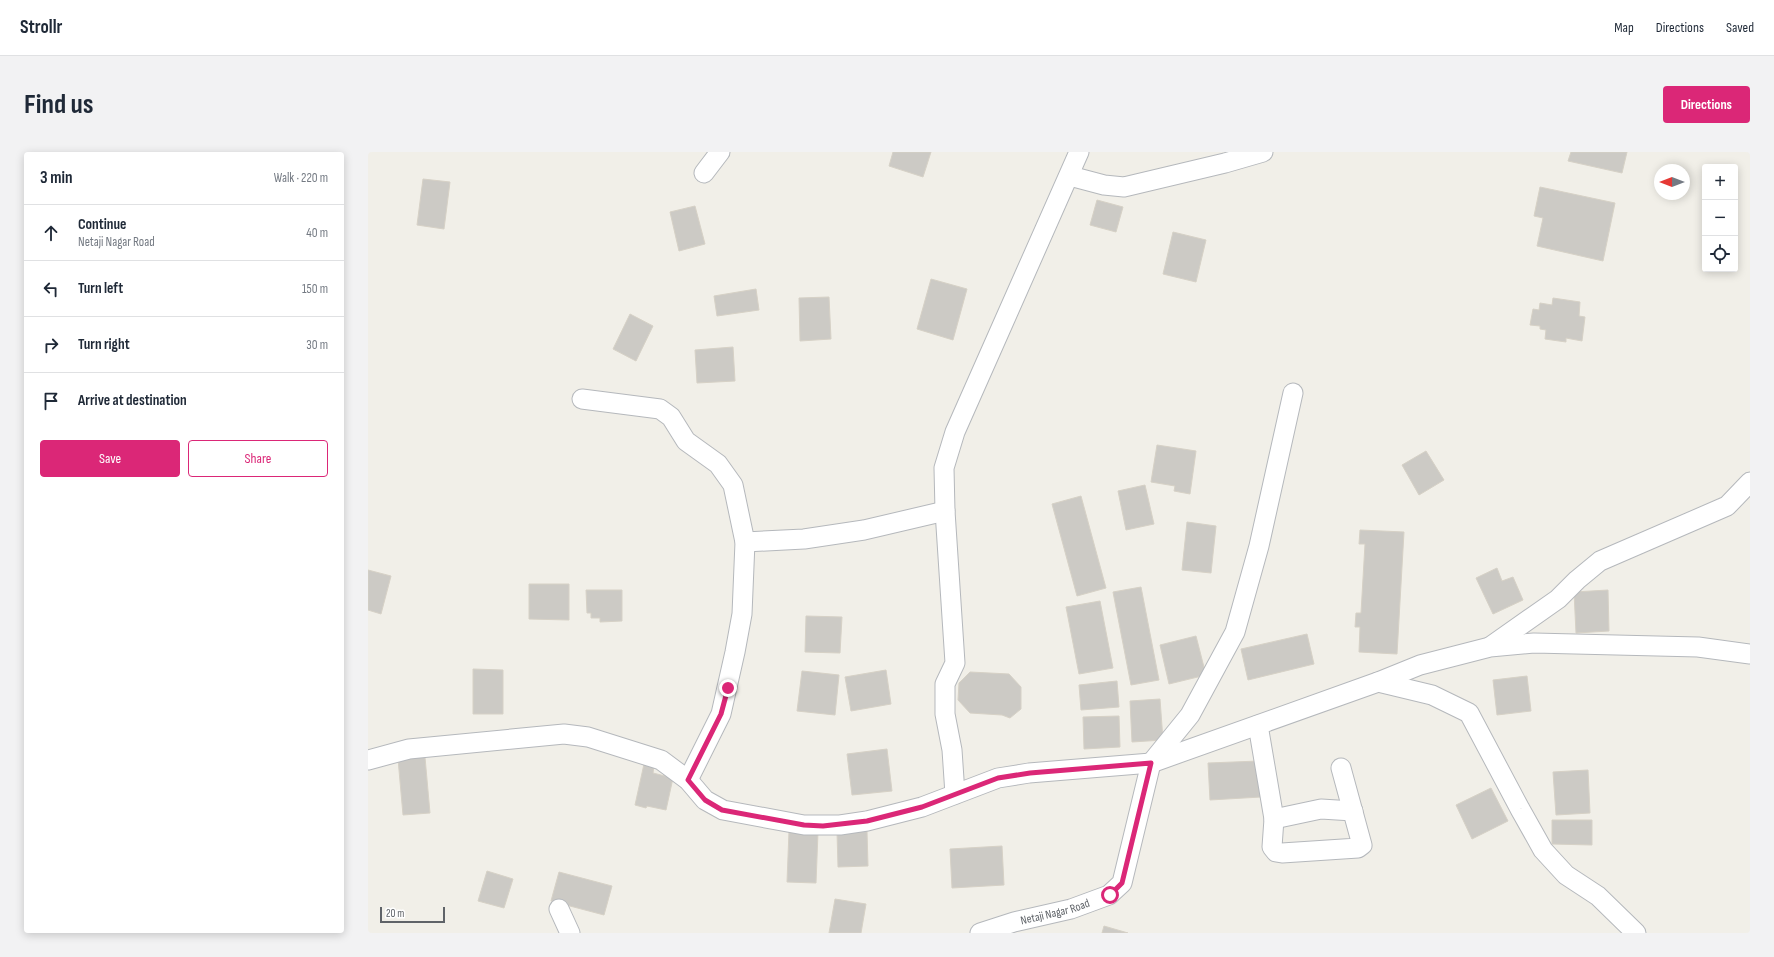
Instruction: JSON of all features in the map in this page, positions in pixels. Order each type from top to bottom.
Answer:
[{"type":"street","points":[[704,173],[720,152]]},
{"type":"street","points":[[955,794],[952,750],[945,714],[945,684],[955,663],[945,511],[944,468],[955,432],[1070,176],[1079,152]]},
{"type":"street","points":[[1070,176],[1104,185],[1124,187],[1225,163],[1263,152]]},
{"type":"street","points":[[1151,763],[1190,715],[1235,632],[1259,546],[1293,393]]},
{"type":"street","points":[[582,399],[660,409],[670,416],[686,441],[718,464],[733,485],[745,542],[742,614],[721,714],[688,780]]},
{"type":"street","points":[[1490,647],[1558,600],[1577,580],[1600,561],[1727,506],[1750,482]]},
{"type":"street","points":[[745,542],[804,539],[864,530],[945,511]]},
{"type":"street","points":[[368,760],[409,749],[564,734],[588,737],[661,760],[688,780],[705,800],[722,810],[804,825],[823,826],[867,821],[922,807],[998,778],[1030,773],[1151,763],[1378,682],[1420,665],[1490,647],[1534,643],[1698,647],[1750,654]]},
{"type":"street","points":[[1378,682],[1432,694],[1469,713],[1543,850],[1566,875],[1598,896],[1636,933]]},
{"type":"street","points":[[1258,725],[1274,819],[1272,847],[1276,852],[1282,853],[1358,848],[1362,845],[1342,768]]},
{"type":"street","name":"Netaji Nagar Road","points":[[980,933],[1014,922],[1077,907],[1110,895],[1122,883],[1151,763]]},
{"type":"street","points":[[1274,819],[1321,809],[1353,811]]},
{"type":"street","points":[[559,909],[570,933]]},
{"type":"building","points":[[893,152],[931,152],[923,177],[889,166]]},
{"type":"building","points":[[1571,152],[1627,152],[1622,173],[1568,161]]},
{"type":"building","points":[[423,179],[450,182],[444,229],[417,225]]},
{"type":"building","points":[[1540,187],[1615,203],[1603,261],[1537,246],[1543,218],[1534,216]]},
{"type":"building","points":[[1097,200],[1123,207],[1116,232],[1090,225]]},
{"type":"building","points":[[695,206],[705,244],[679,251],[670,212]]},
{"type":"building","points":[[1173,232],[1206,240],[1196,282],[1163,274]]},
{"type":"building","points":[[931,279],[967,289],[953,340],[917,329]]},
{"type":"building","points":[[756,289],[759,310],[717,316],[714,296]]},
{"type":"building","points":[[829,297],[831,339],[800,341],[799,298]]},
{"type":"building","points":[[1553,298],[1580,302],[1579,316],[1585,317],[1582,341],[1566,338],[1566,342],[1545,339],[1546,330],[1540,329],[1540,326],[1530,325],[1533,309],[1539,310],[1540,303],[1552,305]]},
{"type":"building","points":[[630,314],[653,326],[636,361],[613,349]]},
{"type":"building","points":[[733,347],[735,381],[697,383],[695,350]]},
{"type":"building","points":[[1157,445],[1196,451],[1190,494],[1174,491],[1175,486],[1151,482]]},
{"type":"building","points":[[1426,451],[1444,480],[1419,495],[1402,465]]},
{"type":"building","points":[[1145,485],[1154,524],[1126,530],[1118,491]]},
{"type":"building","points":[[1081,496],[1106,588],[1077,596],[1052,504]]},
{"type":"building","points":[[1187,522],[1216,526],[1211,573],[1182,570]]},
{"type":"building","points":[[1360,530],[1404,532],[1397,654],[1359,652],[1360,627],[1355,627],[1356,613],[1361,613],[1365,544],[1359,544]]},
{"type":"building","points":[[1497,568],[1502,581],[1513,577],[1523,600],[1493,614],[1476,578]]},
{"type":"building","points":[[368,570],[391,576],[381,614],[368,610]]},
{"type":"building","points":[[529,584],[569,584],[569,620],[529,619]]},
{"type":"building","points":[[1141,587],[1159,680],[1131,685],[1113,592]]},
{"type":"building","points":[[586,590],[622,590],[622,621],[600,622],[600,618],[591,618],[591,613],[587,613]]},
{"type":"building","points":[[1608,590],[1609,631],[1576,633],[1574,592]]},
{"type":"building","points":[[1100,601],[1113,668],[1079,674],[1066,607]]},
{"type":"building","points":[[806,616],[842,617],[840,653],[805,652]]},
{"type":"building","points":[[1307,634],[1314,664],[1248,680],[1241,649]]},
{"type":"building","points":[[1196,636],[1206,675],[1169,684],[1160,645]]},
{"type":"building","points":[[473,669],[503,670],[503,714],[473,714]]},
{"type":"building","points":[[886,670],[891,704],[851,711],[845,677]]},
{"type":"building","points":[[802,671],[839,675],[835,715],[797,711]]},
{"type":"building","points":[[970,672],[1009,674],[1021,687],[1021,709],[1010,718],[1002,715],[970,713],[958,700],[959,683]]},
{"type":"building","points":[[1527,676],[1531,711],[1497,715],[1493,680]]},
{"type":"building","points":[[1117,681],[1119,707],[1081,710],[1079,685]]},
{"type":"building","points":[[1160,699],[1163,740],[1132,742],[1130,701]]},
{"type":"building","points":[[1119,716],[1120,747],[1084,749],[1083,717]]},
{"type":"building","points":[[887,749],[892,791],[852,795],[847,754]]},
{"type":"building","points":[[425,757],[430,813],[403,815],[398,759]]},
{"type":"building","points":[[1259,761],[1261,797],[1210,800],[1208,763]]},
{"type":"building","points":[[644,764],[654,766],[653,773],[673,778],[666,810],[647,806],[646,808],[635,805]]},
{"type":"building","points":[[1588,770],[1590,813],[1556,815],[1553,772]]},
{"type":"building","points":[[1491,788],[1508,821],[1472,839],[1456,805]]},
{"type":"building","points":[[1552,820],[1592,820],[1592,845],[1552,844]]},
{"type":"building","points":[[789,831],[818,832],[816,883],[787,882]]},
{"type":"building","points":[[867,831],[868,866],[838,867],[837,832]]},
{"type":"building","points":[[1002,846],[1004,885],[952,888],[950,849]]},
{"type":"building","points":[[487,871],[513,879],[504,908],[478,901]]},
{"type":"building","points":[[559,872],[612,886],[604,915],[551,901]]},
{"type":"building","points":[[835,899],[866,904],[861,933],[829,933]]},
{"type":"building","points":[[1104,926],[1128,933],[1102,933]]},
{"type":"route","points":[[728,688],[721,714],[688,780],[705,800],[722,810],[804,825],[840,825],[867,821],[922,807],[998,778],[1030,773],[1151,763],[1122,883],[1110,895]]}]
